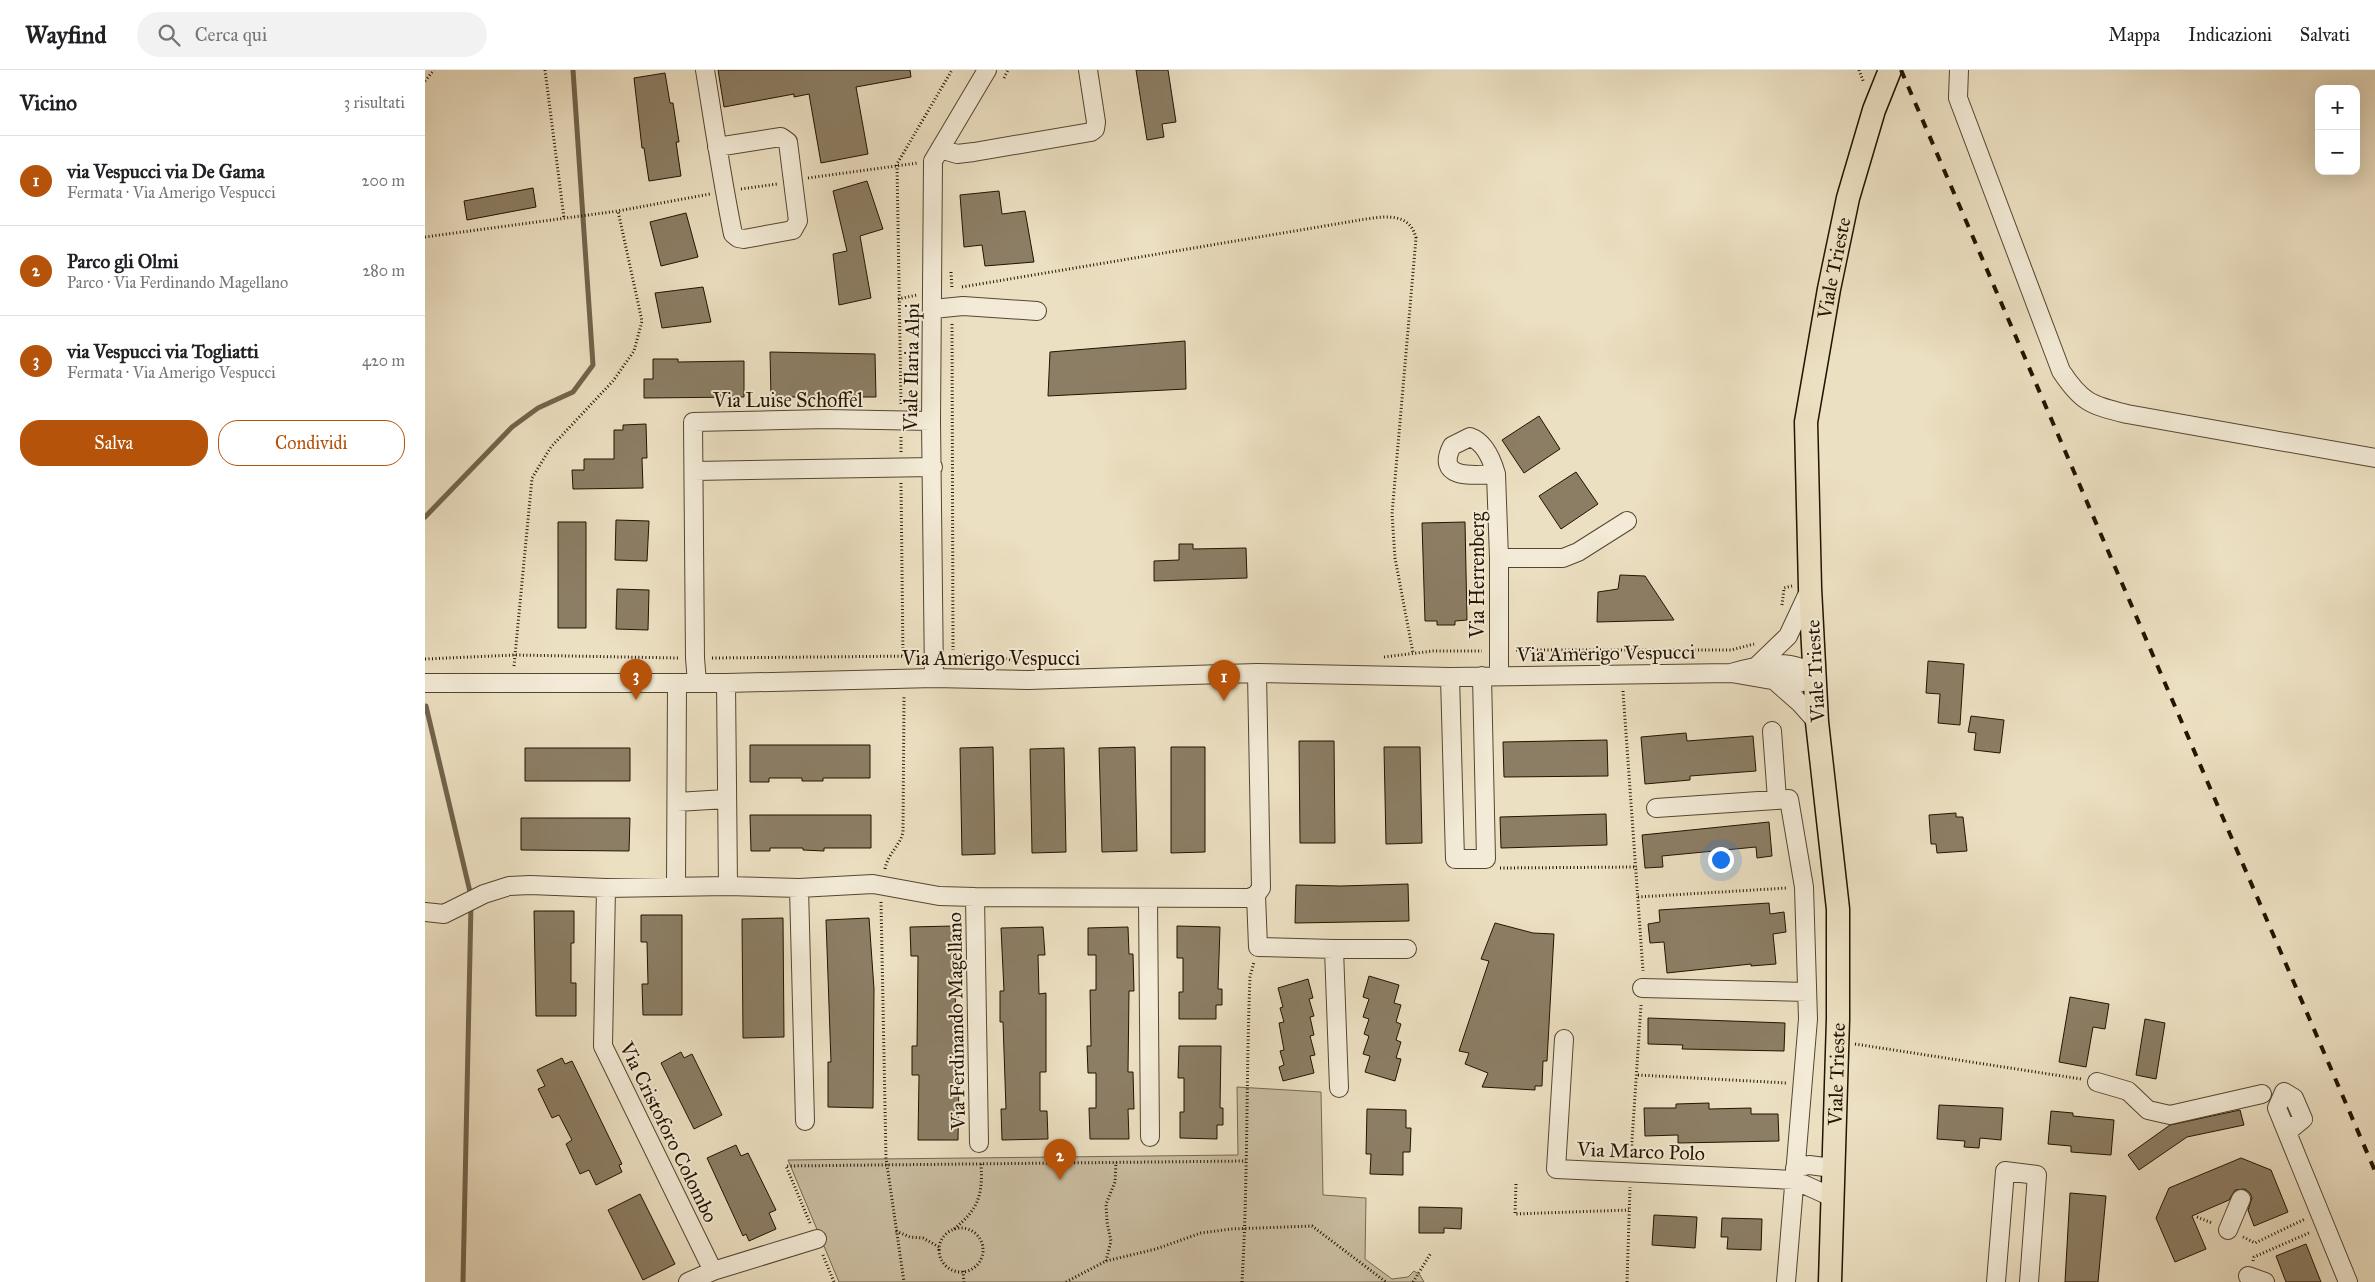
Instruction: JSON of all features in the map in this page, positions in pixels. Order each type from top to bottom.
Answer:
[{"type":"main road","name":"Viale Trieste","points":[[1830,1282],[1837,1041],[1838,909],[1817,722],[1810,586],[1806,422],[1829,289],[1848,198],[1874,110],[1890,70]]},
{"type":"street","points":[[705,70],[717,147],[733,234],[738,238],[744,239],[793,230],[799,221],[788,142],[781,137],[717,147]]},
{"type":"street","points":[[936,155],[987,70]]},
{"type":"street","points":[[936,155],[974,152],[1091,132],[1095,129],[1096,122],[1088,70]]},
{"type":"street","points":[[1959,70],[1958,98],[2061,371],[2074,392],[2090,404],[2127,414],[2375,458]]},
{"type":"street","name":"Viale Ilaria Alpi","points":[[934,678],[931,421],[936,155]]},
{"type":"street","points":[[933,309],[963,306],[1037,311]]},
{"type":"street","name":"Via Luise Schoffel","points":[[697,683],[695,658],[693,422],[826,419],[931,421]]},
{"type":"street","points":[[694,471],[933,468]]},
{"type":"street","name":"Via Herrenberg","points":[[1490,676],[1499,650],[1499,558],[1496,474]]},
{"type":"street","points":[[1499,558],[1563,558],[1578,552],[1627,522]]},
{"type":"street","name":"Via Amerigo Vespucci","points":[[1758,665],[1788,636],[1810,586]]},
{"type":"street","name":"Via Amerigo Vespucci","points":[[425,684],[726,683],[934,678],[1029,680],[1257,673],[1450,677],[1731,673],[1796,684],[1815,677],[1805,668],[1792,665],[1758,665],[1731,673]]},
{"type":"street","points":[[427,916],[444,914],[461,907],[483,894],[509,886],[606,888],[728,886],[799,888],[873,884],[939,896],[1249,898],[1256,895],[1261,888],[1257,673]]},
{"type":"street","points":[[1450,677],[1455,859],[1486,859],[1490,676]]},
{"type":"street","name":"Via Amerigo Vespucci","points":[[1775,681],[1801,703],[1817,722]]},
{"type":"street","points":[[676,886],[677,683]]},
{"type":"street","points":[[726,683],[728,886]]},
{"type":"street","points":[[1772,731],[1777,800]]},
{"type":"street","points":[[677,802],[726,799]]},
{"type":"street","points":[[1656,808],[1789,799],[1804,887],[1808,1019],[1786,1282]]},
{"type":"street","name":"Via Cristoforo Colombo","points":[[606,888],[603,1046],[713,1271]]},
{"type":"street","points":[[799,888],[805,1121]]},
{"type":"street","points":[[1256,895],[1258,947],[1407,949]]},
{"type":"street","name":"Via Ferdinando Magellano","points":[[975,897],[979,1143]]},
{"type":"street","points":[[1148,898],[1150,1137]]},
{"type":"street","points":[[1334,949],[1339,1088]]},
{"type":"street","points":[[1642,988],[1807,992]]},
{"type":"street","name":"Via Marco Polo","points":[[1564,1040],[1556,1169],[1795,1174],[1833,1198]]},
{"type":"street","points":[[2097,1082],[2128,1091],[2147,1110],[2171,1115],[2262,1094]]},
{"type":"street","points":[[2287,1132],[2348,1282]]},
{"type":"street","name":"Via Marco Polo","points":[[1795,1174],[1809,1165],[1833,1168]]},
{"type":"street","points":[[1996,1282],[2005,1170],[2037,1175],[2029,1282]]},
{"type":"street","points":[[2227,1230],[2241,1199]]},
{"type":"street","points":[[688,1282],[713,1271],[817,1240]]},
{"type":"street","points":[[2248,1276],[2265,1282]]},
{"type":"path","points":[[425,81],[433,70]]},
{"type":"path","points":[[545,70],[565,218]]},
{"type":"path","points":[[999,86],[1008,70]]},
{"type":"path","points":[[425,237],[618,211],[725,191],[793,182],[814,176],[936,155]]},
{"type":"path","points":[[512,684],[532,478],[551,447],[613,381],[634,351],[642,321],[618,211]]},
{"type":"path","points":[[953,655],[952,317],[963,318],[962,288],[1390,216],[1401,218],[1415,232],[1416,238],[1392,514],[1395,558],[1413,653]]},
{"type":"path","points":[[951,270],[951,289]]},
{"type":"path","points":[[1781,610],[1784,588],[1810,586]]},
{"type":"path","points":[[1379,657],[1433,651],[1731,650],[1758,642]]},
{"type":"path","points":[[425,659],[515,655],[695,658],[953,655],[993,656],[1021,663]]},
{"type":"path","points":[[1499,868],[1637,867]]},
{"type":"path","points":[[881,885],[887,1165],[904,1282]]},
{"type":"path","points":[[1638,897],[1804,887]]},
{"type":"path","points":[[1242,1282],[1245,1228],[1246,1088],[1250,977],[1258,947]]},
{"type":"path","points":[[1837,1041],[2097,1082]]},
{"type":"path","points":[[1638,1075],[1802,1084]]},
{"type":"path","points":[[791,1166],[1246,1161]]},
{"type":"path","points":[[1107,1261],[1111,1241],[1106,1204],[1115,1182],[1116,1162]]},
{"type":"path","points":[[953,1229],[965,1228],[972,1230],[978,1235],[983,1246],[984,1252],[980,1263],[970,1271],[959,1272],[945,1265],[941,1259],[939,1247],[941,1240],[953,1229],[962,1222],[977,1204],[982,1188],[981,1164]]},
{"type":"path","points":[[1516,1184],[1515,1214],[1629,1210]]},
{"type":"path","points":[[2197,1217],[2255,1243],[2322,1218]]},
{"type":"path","points":[[2248,1276],[2254,1257],[2322,1218]]},
{"type":"path","points":[[1066,1282],[1107,1261],[1156,1249],[1201,1233],[1245,1228],[1312,1226],[1386,1282]]},
{"type":"path","points":[[896,1231],[910,1237],[923,1238],[939,1247]]},
{"type":"path","points":[[1413,1282],[1431,1253]]},
{"type":"path","points":[[963,1272],[964,1282]]},
{"type":"shaded area","points":[[1237,1087],[1321,1092],[1323,1195],[1366,1198],[1365,1259],[1392,1279],[1408,1277],[1414,1271],[1420,1275],[1424,1282],[839,1282],[788,1160],[1238,1155]]},
{"type":"building","points":[[718,70],[910,70],[911,77],[856,87],[868,154],[821,163],[809,94],[794,97],[794,94],[724,107]]},
{"type":"building","points":[[1136,70],[1168,70],[1176,122],[1162,124],[1164,137],[1147,140]]},
{"type":"building","points":[[665,73],[670,103],[673,103],[679,142],[676,142],[681,176],[649,181],[644,148],[642,148],[634,78]]},
{"type":"building","points":[[867,181],[883,229],[860,236],[871,298],[839,305],[833,254],[847,251],[833,191]]},
{"type":"building","points":[[533,188],[536,207],[467,220],[464,201]]},
{"type":"building","points":[[999,191],[1002,214],[1025,211],[1034,262],[985,266],[982,245],[964,247],[960,195]]},
{"type":"building","points":[[686,213],[698,257],[661,266],[650,222]]},
{"type":"building","points":[[703,287],[711,322],[662,328],[655,293]]},
{"type":"building","points":[[1185,341],[1186,389],[1048,396],[1050,352]]},
{"type":"building","points":[[770,352],[875,354],[876,397],[771,397]]},
{"type":"building","points":[[653,359],[678,359],[678,362],[744,361],[744,397],[644,398],[644,379],[653,379]]},
{"type":"building","points":[[1539,416],[1560,449],[1524,473],[1502,440]]},
{"type":"building","points":[[646,424],[647,458],[642,458],[643,488],[573,489],[572,470],[584,470],[584,459],[614,459],[614,430],[623,430],[623,425]]},
{"type":"building","points":[[1576,472],[1598,504],[1561,529],[1539,496]]},
{"type":"building","points":[[616,520],[649,521],[647,561],[615,560]]},
{"type":"building","points":[[558,522],[586,522],[586,628],[558,628]]},
{"type":"building","points":[[1465,522],[1467,620],[1455,621],[1455,625],[1437,625],[1437,621],[1425,621],[1422,523]]},
{"type":"building","points":[[1179,544],[1193,544],[1193,549],[1246,548],[1247,578],[1154,581],[1154,561],[1179,560]]},
{"type":"building","points":[[1620,575],[1645,576],[1674,620],[1597,622],[1598,592],[1618,589]]},
{"type":"building","points":[[617,589],[649,590],[648,630],[616,629]]},
{"type":"building","points":[[1928,661],[1964,664],[1960,725],[1938,723],[1940,694],[1926,693]]},
{"type":"building","points":[[1971,716],[2004,720],[2000,753],[1974,750],[1976,733],[1968,732]]},
{"type":"building","points":[[1686,733],[1687,741],[1753,736],[1756,771],[1690,776],[1690,780],[1645,784],[1641,737]]},
{"type":"building","points":[[1607,740],[1608,776],[1504,777],[1503,742]]},
{"type":"building","points":[[1299,741],[1334,741],[1335,843],[1300,843]]},
{"type":"building","points":[[750,745],[870,745],[870,778],[823,778],[823,781],[802,781],[802,778],[769,778],[769,782],[750,782]]},
{"type":"building","points":[[993,747],[995,854],[962,855],[960,748]]},
{"type":"building","points":[[1135,747],[1137,851],[1102,852],[1099,748]]},
{"type":"building","points":[[1171,747],[1205,747],[1205,852],[1171,853]]},
{"type":"building","points":[[1384,747],[1420,747],[1422,843],[1386,844]]},
{"type":"building","points":[[525,748],[630,748],[630,781],[525,781]]},
{"type":"building","points":[[1064,748],[1066,852],[1032,853],[1030,749]]},
{"type":"building","points":[[1956,813],[1956,817],[1963,817],[1967,851],[1937,853],[1936,844],[1931,844],[1929,815]]},
{"type":"building","points":[[1606,814],[1607,845],[1501,848],[1500,817]]},
{"type":"building","points":[[750,815],[871,815],[871,848],[824,848],[824,851],[803,850],[803,848],[770,848],[770,851],[751,851]]},
{"type":"building","points":[[521,818],[630,818],[629,851],[521,850]]},
{"type":"building","points":[[1769,822],[1772,856],[1757,858],[1756,847],[1662,856],[1663,867],[1645,868],[1642,835]]},
{"type":"building","points":[[1408,884],[1409,921],[1295,923],[1296,885]]},
{"type":"building","points":[[1769,903],[1770,914],[1784,912],[1786,932],[1773,934],[1776,964],[1751,966],[1751,964],[1667,973],[1664,942],[1650,943],[1648,924],[1660,922],[1659,910]]},
{"type":"building","points":[[534,911],[574,911],[574,943],[571,943],[571,983],[576,983],[576,1016],[536,1016]]},
{"type":"building","points":[[641,915],[682,915],[682,1015],[643,1015],[642,984],[648,984],[647,942],[641,942]]},
{"type":"building","points":[[783,918],[784,1037],[743,1038],[742,919]]},
{"type":"building","points":[[869,918],[874,989],[873,1108],[828,1107],[828,1062],[831,1062],[826,920]]},
{"type":"building","points":[[1495,923],[1533,933],[1554,934],[1547,1061],[1543,1061],[1542,1086],[1535,1086],[1535,1090],[1482,1087],[1488,1073],[1465,1064],[1469,1053],[1459,1051],[1489,961],[1481,959]]},
{"type":"building","points":[[953,926],[953,954],[957,954],[958,990],[955,990],[956,1020],[954,1020],[955,1073],[959,1073],[958,1140],[918,1140],[919,1075],[912,1075],[912,1046],[917,1046],[918,956],[911,956],[910,927]]},
{"type":"building","points":[[1177,926],[1220,927],[1218,989],[1222,989],[1222,1005],[1216,1005],[1216,1019],[1179,1019],[1179,992],[1183,992],[1183,958],[1177,958]]},
{"type":"building","points":[[1043,927],[1045,955],[1038,955],[1039,994],[1046,993],[1046,1072],[1040,1072],[1040,1111],[1047,1111],[1048,1139],[1002,1140],[1001,1109],[1006,1109],[1003,1022],[1000,1022],[1000,991],[1004,991],[1001,928]]},
{"type":"building","points":[[1128,927],[1129,954],[1133,954],[1134,991],[1129,991],[1128,1072],[1133,1072],[1134,1109],[1128,1109],[1129,1139],[1090,1139],[1089,1108],[1096,1108],[1096,1073],[1088,1073],[1087,1046],[1091,1046],[1090,990],[1096,990],[1096,955],[1088,955],[1088,928]]},
{"type":"building","points":[[1369,976],[1399,985],[1394,1003],[1401,1005],[1396,1022],[1401,1024],[1396,1040],[1401,1042],[1396,1058],[1401,1059],[1395,1081],[1365,1072],[1370,1056],[1363,1054],[1369,1036],[1364,1034],[1369,1019],[1363,1017],[1369,999],[1363,997]]},
{"type":"building","points":[[1308,979],[1313,998],[1309,999],[1314,1016],[1310,1017],[1314,1035],[1310,1036],[1315,1055],[1310,1056],[1314,1073],[1283,1081],[1279,1067],[1284,1065],[1280,1051],[1284,1050],[1279,1023],[1284,1022],[1280,1008],[1283,1007],[1278,988]]},
{"type":"building","points":[[2070,997],[2109,1004],[2105,1029],[2093,1027],[2086,1067],[2059,1062]]},
{"type":"building","points":[[1648,1018],[1785,1023],[1784,1051],[1682,1049],[1683,1045],[1648,1044]]},
{"type":"building","points":[[2145,1019],[2165,1023],[2156,1079],[2136,1075]]},
{"type":"building","points":[[1179,1046],[1221,1046],[1220,1108],[1223,1108],[1223,1125],[1217,1125],[1217,1139],[1180,1138],[1180,1112],[1184,1112],[1184,1078],[1178,1078]]},
{"type":"building","points":[[681,1052],[684,1058],[692,1054],[722,1115],[694,1129],[661,1063]]},
{"type":"building","points":[[562,1058],[565,1064],[572,1061],[622,1164],[619,1165],[622,1172],[596,1185],[589,1170],[580,1174],[566,1144],[572,1140],[559,1115],[552,1118],[538,1089],[545,1086],[537,1070]]},
{"type":"building","points":[[1709,1103],[1709,1109],[1751,1108],[1751,1114],[1778,1114],[1779,1141],[1678,1143],[1678,1135],[1645,1136],[1644,1108],[1676,1108],[1676,1104]]},
{"type":"building","points":[[1939,1105],[2003,1108],[2001,1140],[1980,1138],[1979,1148],[1964,1147],[1965,1141],[1937,1139]]},
{"type":"building","points":[[1367,1109],[1406,1110],[1406,1128],[1411,1128],[1410,1152],[1403,1152],[1403,1175],[1370,1174],[1371,1154],[1366,1154]]},
{"type":"building","points":[[2240,1110],[2244,1125],[2187,1137],[2139,1170],[2128,1155],[2170,1125]]},
{"type":"building","points":[[2051,1111],[2073,1113],[2073,1116],[2114,1120],[2111,1155],[2071,1152],[2071,1146],[2048,1144]]},
{"type":"building","points":[[736,1145],[741,1156],[748,1153],[776,1210],[769,1213],[776,1229],[749,1241],[746,1234],[743,1236],[707,1158]]},
{"type":"building","points":[[2241,1158],[2271,1170],[2288,1212],[2254,1226],[2248,1210],[2252,1198],[2250,1193],[2245,1189],[2235,1190],[2229,1200],[2192,1216],[2206,1249],[2175,1262],[2156,1218],[2169,1188]]},
{"type":"building","points":[[2070,1193],[2106,1196],[2098,1282],[2065,1282]]},
{"type":"building","points":[[640,1194],[675,1264],[643,1280],[608,1210]]},
{"type":"building","points":[[1419,1207],[1462,1208],[1461,1229],[1444,1228],[1444,1233],[1419,1233]]},
{"type":"building","points":[[1654,1215],[1697,1217],[1695,1248],[1652,1245]]},
{"type":"building","points":[[1722,1218],[1762,1219],[1761,1250],[1727,1249],[1728,1237],[1721,1237]]},
{"type":"building","points":[[2306,1244],[2321,1282],[2286,1282],[2276,1256]]},
{"type":"waterway","points":[[425,517],[512,427],[538,408],[573,392],[593,365],[573,70]]},
{"type":"waterway","points":[[426,706],[471,896]]},
{"type":"waterway","points":[[463,1282],[471,904]]},
{"type":"railway","points":[[1901,70],[2375,1171]]},
{"type":"place","name":"via Vespucci via Togliatti","points":[[636,700]]},
{"type":"place","name":"via Vespucci via De Gama","points":[[1224,701]]},
{"type":"place","name":"Parco gli Olmi","points":[[1060,1180]]}]
